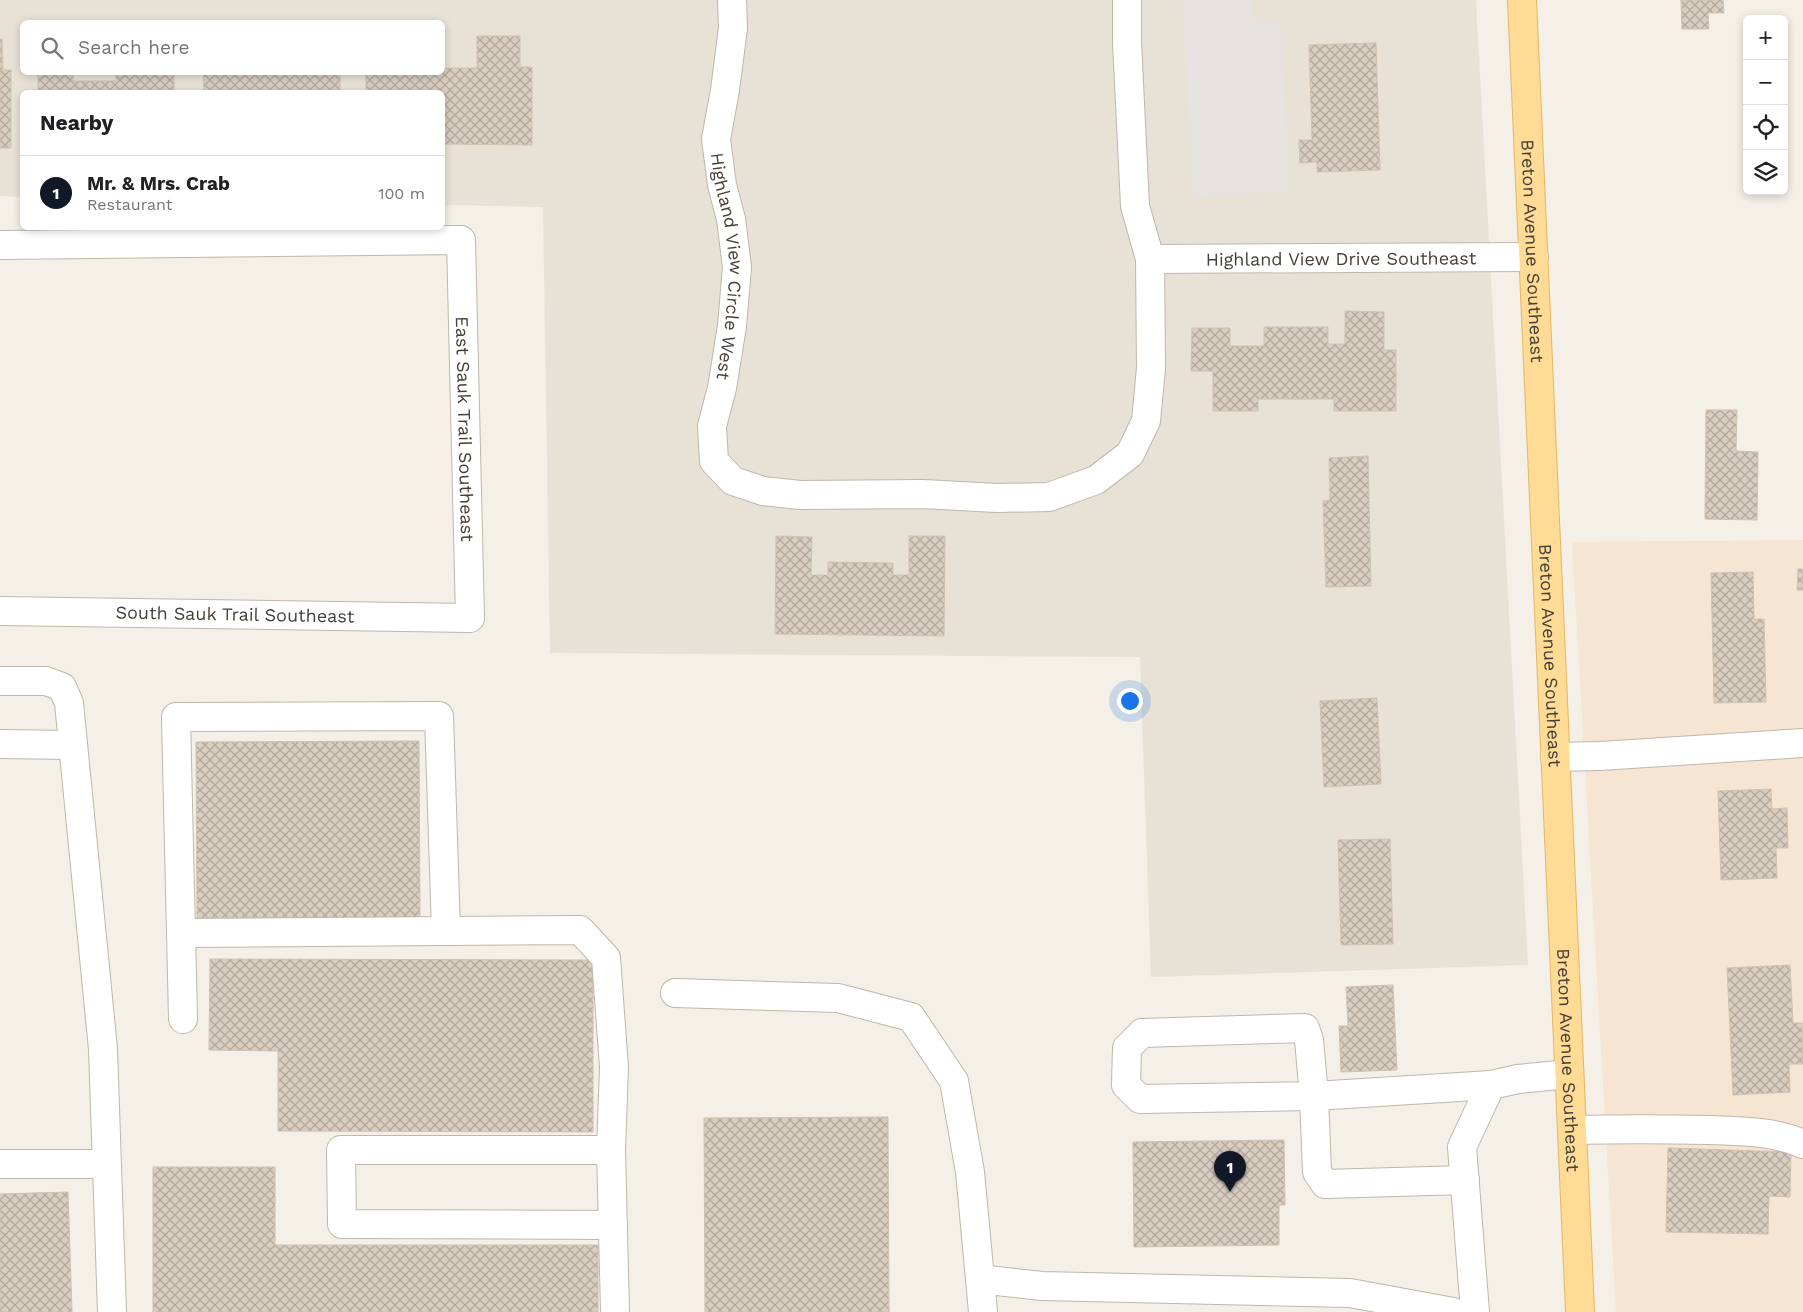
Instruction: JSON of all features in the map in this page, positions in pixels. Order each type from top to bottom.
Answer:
[{"type":"main road","name":"Breton Avenue Southeast","points":[[1522,0],[1580,1312]]},
{"type":"street","name":"Highland View Circle West","points":[[732,0],[733,28],[716,139],[722,185],[731,219],[737,267],[732,326],[722,388],[712,426],[714,461],[733,481],[763,490],[800,496],[923,494],[997,498],[1049,497],[1096,480],[1130,454],[1146,421],[1151,368],[1150,259],[1136,206],[1126,42],[1127,0]]},
{"type":"street","name":"East Sauk Trail Southeast","points":[[0,245],[461,240],[470,618]]},
{"type":"street","name":"Highland View Drive Southeast","points":[[1150,259],[1534,257]]},
{"type":"street","name":"South Sauk Trail Southeast","points":[[0,611],[470,618]]},
{"type":"street","points":[[0,681],[46,681],[62,687],[69,703],[103,1049],[112,1312]]},
{"type":"street","points":[[183,1018],[176,717],[439,716],[446,931]]},
{"type":"street","points":[[1556,757],[1803,743]]},
{"type":"street","points":[[0,744],[73,745]]},
{"type":"street","points":[[182,933],[580,930],[606,958],[614,1067],[611,1150],[615,1312]]},
{"type":"street","points":[[675,993],[838,998],[911,1017],[954,1081],[970,1172],[983,1312]]},
{"type":"street","points":[[1465,1180],[1325,1184],[1316,1172],[1314,1096],[1309,1040],[1305,1028],[1142,1033],[1127,1048],[1126,1085],[1140,1099],[1314,1096],[1491,1085],[1518,1079],[1569,1074]]},
{"type":"street","points":[[1475,1312],[1462,1147],[1491,1085]]},
{"type":"street","points":[[1572,1130],[1650,1128],[1739,1132],[1772,1135],[1803,1144]]},
{"type":"street","points":[[611,1150],[341,1150],[342,1224],[613,1225]]},
{"type":"street","points":[[0,1164],[106,1164]]},
{"type":"street","points":[[980,1279],[1042,1286],[1350,1293],[1453,1312]]},
{"type":"shaded area","points":[[0,0],[1476,0],[1528,965],[1151,977],[1140,657],[550,653],[543,207],[445,205],[445,90],[20,90],[20,197],[0,196]]},
{"type":"shaded area","points":[[1182,0],[1252,0],[1251,21],[1280,21],[1289,190],[1194,197]]},
{"type":"shaded area","points":[[1803,540],[1803,1312],[1616,1312],[1572,542]]},
{"type":"building","points":[[1681,0],[1723,0],[1724,13],[1708,13],[1709,29],[1682,29]]},
{"type":"building","points":[[477,36],[520,36],[520,67],[532,67],[532,145],[445,144],[445,90],[366,90],[366,75],[445,75],[445,68],[477,68]]},
{"type":"building","points":[[0,39],[2,39],[3,70],[11,70],[11,148],[0,148]]},
{"type":"building","points":[[1376,43],[1380,170],[1317,172],[1317,162],[1300,163],[1299,140],[1312,140],[1309,45]]},
{"type":"building","points":[[38,75],[73,75],[73,81],[116,81],[116,75],[174,75],[174,90],[38,90]]},
{"type":"building","points":[[203,75],[340,75],[340,90],[204,90]]},
{"type":"building","points":[[1345,311],[1384,312],[1384,350],[1396,350],[1396,411],[1334,411],[1334,399],[1258,399],[1258,411],[1213,411],[1213,371],[1191,371],[1192,328],[1230,328],[1230,346],[1264,346],[1264,327],[1328,327],[1328,344],[1345,344]]},
{"type":"building","points":[[1706,410],[1737,410],[1736,451],[1758,452],[1757,520],[1705,519]]},
{"type":"building","points":[[1368,456],[1371,586],[1326,587],[1323,501],[1330,500],[1329,458]]},
{"type":"building","points":[[776,536],[812,537],[811,575],[828,575],[828,562],[893,563],[893,575],[909,575],[909,536],[945,536],[944,636],[775,634]]},
{"type":"building","points":[[1798,569],[1803,569],[1803,590],[1797,590]]},
{"type":"building","points":[[1753,572],[1754,619],[1764,619],[1766,702],[1714,703],[1711,573]]},
{"type":"building","points":[[1377,698],[1381,784],[1324,787],[1320,701]]},
{"type":"building","points":[[419,741],[420,917],[197,918],[196,742]]},
{"type":"building","points":[[1771,789],[1772,809],[1787,808],[1788,848],[1776,848],[1777,878],[1721,880],[1718,791]]},
{"type":"building","points":[[1390,839],[1393,944],[1341,945],[1338,840]]},
{"type":"building","points":[[210,959],[593,960],[593,1132],[278,1131],[278,1051],[209,1050]]},
{"type":"building","points":[[1790,965],[1793,1023],[1802,1023],[1803,1064],[1789,1064],[1790,1092],[1733,1095],[1727,968]]},
{"type":"building","points":[[1393,985],[1397,1070],[1341,1072],[1339,1026],[1348,1026],[1346,987]]},
{"type":"building","points":[[888,1117],[889,1312],[705,1312],[704,1118]]},
{"type":"building","points":[[1284,1140],[1285,1205],[1279,1205],[1279,1245],[1134,1247],[1133,1142]]},
{"type":"building","points":[[1668,1148],[1791,1152],[1790,1197],[1769,1196],[1768,1234],[1666,1232]]},
{"type":"building","points":[[153,1167],[275,1167],[275,1245],[598,1245],[598,1312],[153,1312]]},
{"type":"building","points":[[68,1192],[72,1312],[0,1312],[0,1194]]},
{"type":"place","name":"Mr. & Mrs. Crab","points":[[1230,1192]]}]
